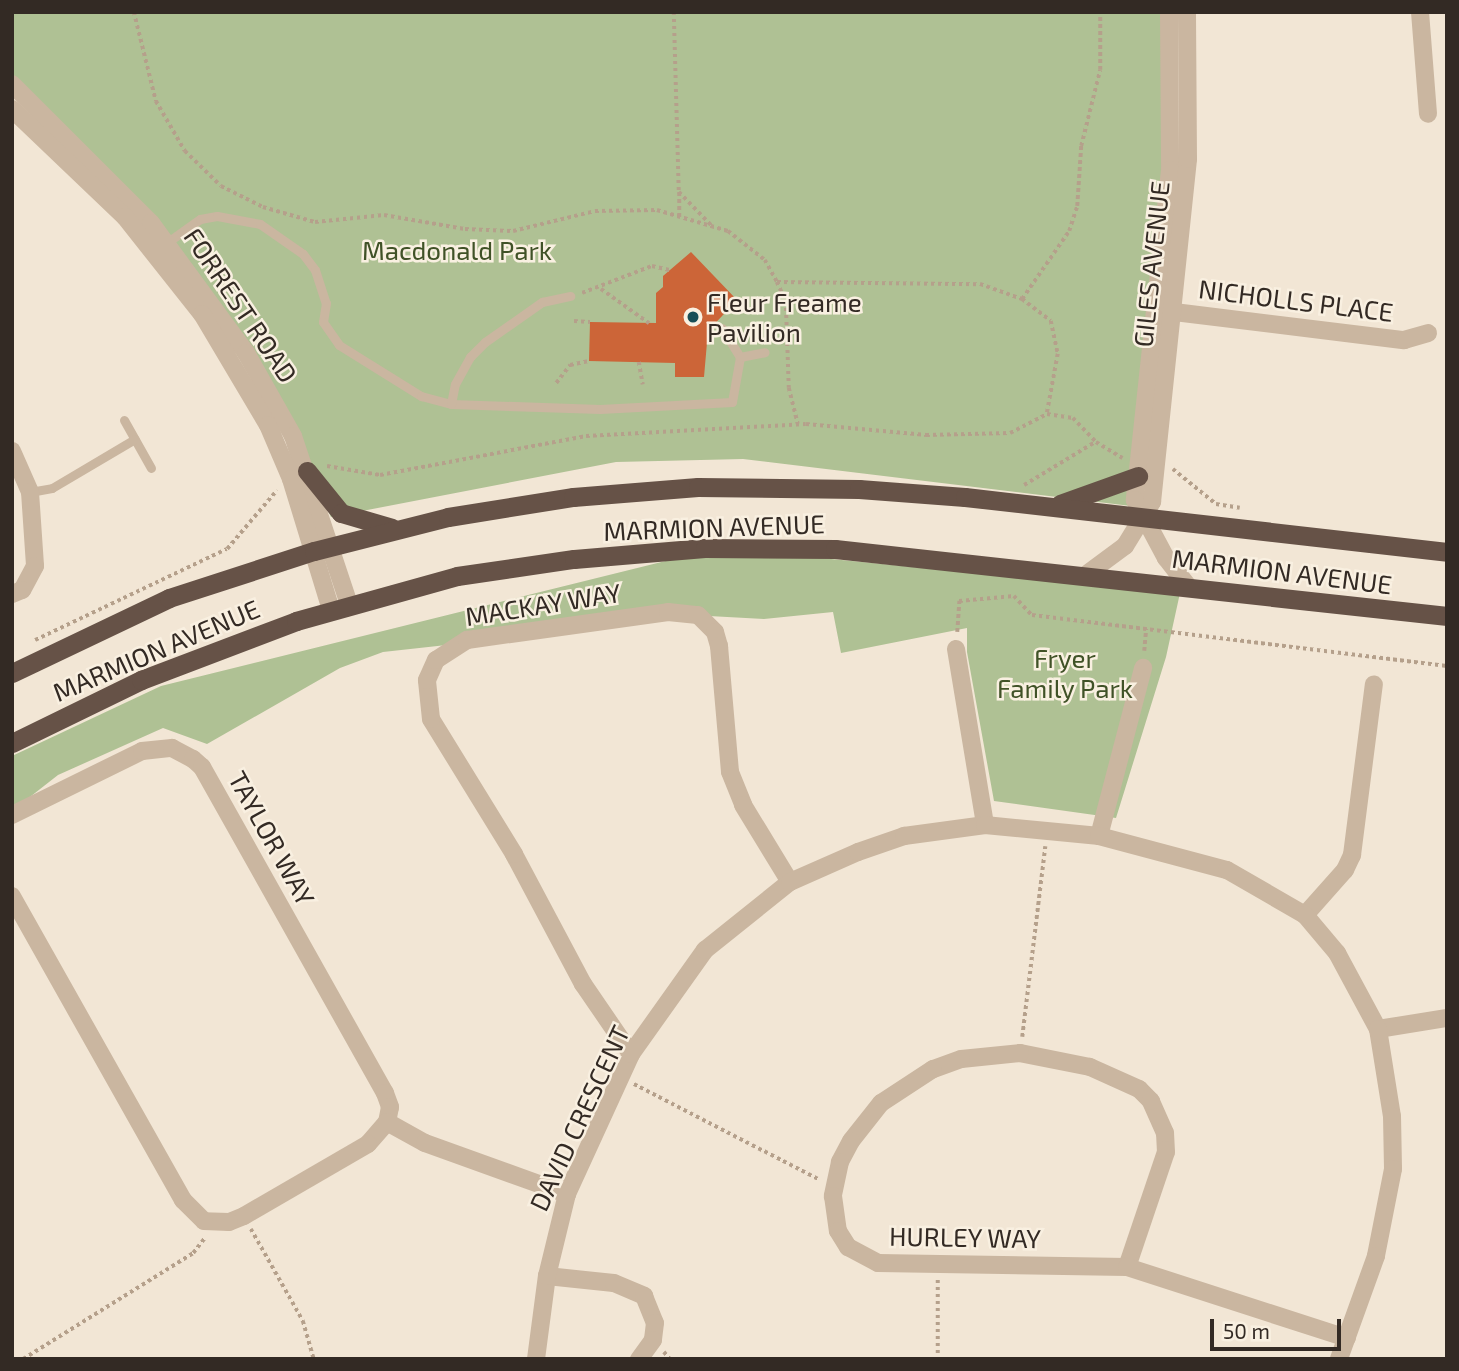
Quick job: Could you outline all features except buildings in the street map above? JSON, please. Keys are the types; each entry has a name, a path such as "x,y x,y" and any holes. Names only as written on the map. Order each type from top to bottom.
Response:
{"highway":[{"path":"1049,507 1138,476"},
{"path":"292,479 341,513 398,529"},
{"name":"MARMION AVENUE","path":"12,673 169,598 322,549 398,529 573,497 698,487 859,489 1049,507 1447,552"},
{"name":"MARMION AVENUE","path":"12,743 141,680 340,607 457,576 516,566 705,548 835,549 1087,574 1447,616"}],"street":[{"name":"GILES AVENUE","path":"1087,574 1125,546 1152,502 1172,137 1169,12"},
{"name":"GILES AVENUE","path":"1187,12 1188,159 1135,500 1141,517 1188,586"},
{"path":"1420,12 1428,114"},
{"name":"FORREST ROAD","path":"12,84 120,188 258,373 292,479 322,549 340,607"},
{"name":"FORREST ROAD","path":"12,108 161,246"},
{"name":"NICHOLLS PLACE","path":"1164,310 1404,340 1428,333"},
{"path":"12,451 30,492 35,566 22,590 12,594"},
{"name":"MACKAY WAY","path":"631,1054 583,984 514,854 431,719 427,680 436,660 467,640 668,612 698,615 715,632 719,646 730,772 743,805 790,882"},
{"path":"957,649 985,825"},
{"path":"1099,836 1143,667"},
{"path":"1305,915 1345,870 1352,855 1374,684"},
{"name":"TAYLOR WAY","path":"12,816 142,751 172,748 193,759 202,767 386,1093 390,1107 387,1122"},
{"name":"DAVID CRESCENT","path":"536,1359 547,1276 567,1194 631,1054 705,950 790,882 904,836 985,825 1047,828 1099,836 1227,870 1305,915 1337,953 1378,1029 1392,1115 1393,1169 1376,1256 1339,1359"},
{"path":"12,896 183,1200 194,1214 216,1224 244,1216 368,1144 387,1122 425,1143 567,1194"},
{"path":"1378,1029 1447,1018"},
{"name":"HURLEY WAY","path":"1128,1267 1166,1152 1159,1115 1139,1089 1121,1079 1054,1057 1020,1053 961,1059 907,1084 881,1103 850,1141 835,1183 833,1211 848,1247 878,1262 1128,1267 1347,1338"},
{"path":"547,1276 614,1283 644,1296 655,1323 653,1340 639,1359"}],"lane":[{"path":"161,246 200,219 216,216 260,225 303,254 315,270 326,303 323,322 339,345 421,396 451,404 600,409 732,402 740,357 722,328"},
{"path":"451,404 455,384 470,357 485,342 542,302 570,296"},
{"path":"740,357 765,352"},
{"path":"124,420 151,468"},
{"path":"30,492 52,488 135,439"}],"path":[{"path":"134,12 156,101 185,151 221,186 263,206 315,222 384,215 465,229 513,231 595,211 657,210 728,231 765,260 786,302 789,388 798,424"},
{"path":"674,12 679,216"},
{"path":"1021,299 1069,231 1077,206 1081,146 1100,70 1100,12"},
{"path":"679,192 713,226"},
{"path":"570,296 601,289 652,266 670,270"},
{"path":"777,282 980,284 1021,299 1051,321 1058,354 1047,414"},
{"path":"601,289 649,323"},
{"path":"574,321 590,322"},
{"path":"556,383 570,365 589,361"},
{"path":"639,362 643,386"},
{"path":"25,645 227,549 292,479 323,465 380,475 586,436 798,424 926,435 1010,433 1047,414 1073,418 1096,442 1021,486 1021,496"},
{"path":"1156,463 1167,463 1194,490 1216,504 1244,509"},
{"path":"272,479 292,479"},
{"path":"957,649 959,601 1014,597 1032,615 1447,666"},
{"path":"1143,667 1146,629"},
{"path":"1020,1053 1047,828"},
{"path":"621,1077 816,1179 835,1183"},
{"path":"244,1216 303,1321 314,1359"},
{"path":"23,1359 193,1253 216,1224"},
{"path":"938,1264 938,1359"}],"green space":[{"name":"Macdonald Park","path":"12,12 1164,12 1165,164 1131,506 743,459 616,462 331,517 293,436 151,223 12,83"},
{"name":"Fryer Family Park","path":"718,548 1180,593 1166,657 1116,818 994,801 967,652 967,628 841,653 833,612 764,619 709,616 383,652 340,668 207,744 163,728 58,775 12,811 12,756 161,686"}],"place":[{"name":"Fleur Freame Pavilion","path":"693,317"}]}
